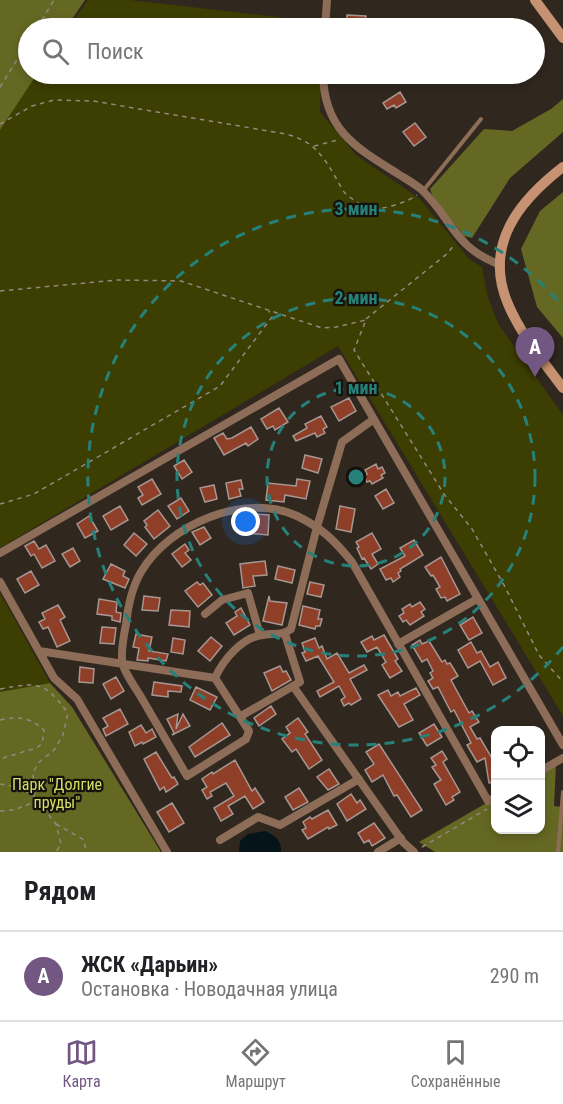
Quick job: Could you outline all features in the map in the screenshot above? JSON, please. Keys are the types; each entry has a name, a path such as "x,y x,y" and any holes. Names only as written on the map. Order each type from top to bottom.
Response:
{"street":[{"path":"326,18 327,0"},
{"path":"535,0 563,38"},
{"path":"324,84 325,95 335,122 349,141 423,191 473,252 501,265"},
{"path":"563,167 531,194 517,212 507,231 501,265 502,285 515,318 563,388"},
{"path":"0,553 339,359 563,745"},
{"path":"215,678 222,663 242,644 260,635 285,634 291,629 342,442 374,419"},
{"path":"39,651 122,664 215,678 249,731 246,739 187,776 122,664 127,613 141,571 154,554 181,531 205,518 256,508 295,515 333,539 352,562 488,801 491,799"},
{"path":"0,582 54,678 77,699 167,852"},
{"path":"205,614 222,600 248,593 260,635"},
{"path":"398,644 477,598"},
{"path":"241,716 300,682 285,634"},
{"path":"293,686 402,840 414,852"},
{"path":"545,768 562,760"},
{"path":"220,840 258,817 280,825 359,779"},
{"path":"378,852 402,840"}],"lane":[{"path":"423,191 481,119"},
{"path":"558,852 563,792"}],"path":[{"path":"43,18 54,0"},
{"path":"0,87 18,58"},
{"path":"0,124 32,106 54,100 93,101 302,138 314,147 326,161 345,193 369,208 410,201 423,191"},
{"path":"314,147 335,140 349,141"},
{"path":"0,291 117,280 181,280 322,328 336,327 366,320 448,254 460,238"},
{"path":"0,504 34,494 220,386 272,317 269,310"},
{"path":"366,320 354,350 444,494 472,529 504,585 539,655 563,682"},
{"path":"0,689 23,685 42,686 55,696 68,713 63,735 54,750 38,763 33,773 34,796"},
{"path":"0,720 18,716 34,721 44,730 42,744 36,748 0,759"},
{"path":"0,784 18,787 34,796 56,824 84,840 86,852"},
{"path":"0,811 14,810 38,801"},
{"path":"414,852 491,806"},
{"path":"56,824 61,844 56,852"}],"shaded area":[{"path":"88,0 130,0 286,18 75,18"},
{"path":"29,84 321,84 320,112 356,155 420,199 469,259 482,267 488,298 499,325 563,415 563,716 338,346 0,548 0,125"},
{"path":"0,593 50,683 0,692"},
{"path":"265,831 277,839 281,852 239,852 240,841 248,834"}],"green space":[{"path":"0,0 85,0 73,18 18,18 18,84 30,84 0,130"},
{"path":"563,99 563,132 510,178 472,238 464,236 433,197 430,189 484,129 512,131 551,109"},
{"path":"563,192 563,338 537,307 521,249 540,211"},
{"name":"Парк \"Долгие пруды\"","path":"50,683 72,707 161,852 0,852 0,692"},
{"path":"556,763 554,806 563,807 563,852 435,852 419,842 491,800 491,834 545,834 545,770"}],"building":[{"path":"347,15 366,16 366,18 347,18"},
{"path":"400,92 406,102 396,108 394,105 387,109 383,103"},
{"path":"415,123 426,137 414,146 403,132"},
{"path":"349,398 356,411 339,421 331,407"},
{"path":"279,408 288,422 275,430 273,426 267,429 261,419"},
{"path":"321,416 327,427 323,429 325,433 317,437 315,433 296,441 293,436 307,428 305,424"},
{"path":"251,427 258,439 248,446 246,443 224,455 214,438 223,433 227,439 232,438"},
{"path":"305,455 322,459 318,473 302,468"},
{"path":"184,460 192,472 182,479 174,466"},
{"path":"376,464 378,469 382,467 385,473 381,475 383,478 372,484 370,481 367,482 364,476 367,474 365,470"},
{"path":"152,479 161,494 142,505 138,498 143,495 138,487"},
{"path":"297,479 310,481 306,499 285,495 284,502 266,500 268,483 296,486"},
{"path":"241,480 243,489 239,489 241,496 229,499 226,483"},
{"path":"214,485 217,499 205,502 200,488"},
{"path":"386,489 394,503 383,509 375,496"},
{"path":"181,498 189,511 177,519 168,506"},
{"path":"120,506 128,520 111,530 103,516"},
{"path":"340,506 355,509 351,532 336,529"},
{"path":"158,510 170,526 154,539 145,527 147,525 144,521"},
{"path":"255,514 269,515 268,535 246,533 247,518 255,519"},
{"path":"89,516 98,531 85,538 77,524"},
{"path":"204,527 211,538 200,545 192,532"},
{"path":"134,533 147,544 136,556 124,545"},
{"path":"372,533 381,549 372,554 378,564 371,569 364,558 362,559 356,542"},
{"path":"414,540 423,555 400,569 398,573 400,577 393,582 391,578 386,580 380,569 405,556 400,548"},
{"path":"34,541 39,549 46,545 55,561 42,568 34,554 31,556 25,546"},
{"path":"185,544 189,550 185,553 191,560 182,567 172,554"},
{"path":"73,548 80,561 70,567 62,554"},
{"path":"441,557 460,594 447,601 445,597 441,598 436,589 440,587 425,567"},
{"path":"265,561 267,575 253,576 255,586 243,588 240,564"},
{"path":"111,564 125,571 123,576 129,579 125,588 103,579"},
{"path":"278,566 295,570 292,583 275,579"},
{"path":"31,571 39,585 25,593 17,579"},
{"path":"197,582 200,585 203,583 212,595 198,607 185,591"},
{"path":"310,582 324,585 321,597 307,594"},
{"path":"144,596 160,598 158,611 142,610"},
{"path":"269,596 270,601 287,603 282,625 263,621"},
{"path":"99,599 117,602 116,612 121,613 120,622 112,620 112,616 97,614"},
{"path":"420,602 425,609 421,612 424,616 410,625 406,620 403,622 399,616 404,613 402,609"},
{"path":"58,605 65,617 60,620 70,641 57,647 48,627 43,629 39,622 45,619 42,613"},
{"path":"303,606 320,610 318,619 322,619 320,626 316,626 315,629 299,625"},
{"path":"241,608 250,625 234,635 226,623 237,616 235,612"},
{"path":"171,610 190,611 189,627 169,625"},
{"path":"473,617 482,633 469,640 460,625"},
{"path":"102,627 116,628 114,644 100,643"},
{"path":"136,634 152,637 149,651 168,654 166,661 148,658 148,661 137,660 139,648 133,647"},
{"path":"384,635 402,671 390,678 382,665 386,662 377,647 367,652 361,642 372,636 374,640"},
{"path":"211,637 222,646 210,661 198,651"},
{"path":"173,638 185,640 183,654 171,652"},
{"path":"315,638 319,648 322,646 327,659 337,653 349,673 364,665 367,670 350,679 361,699 344,706 341,700 345,697 339,686 320,697 317,691 334,682 318,656 306,661 302,653 305,652 302,643"},
{"path":"420,640 422,644 429,641 442,662 445,660 447,664 450,663 458,676 451,680 469,713 472,711 479,722 470,727 491,757 491,783 489,783 485,758 477,762 467,745 471,743 454,710 451,712 438,687 433,689 428,681 433,678 430,673 433,671 427,659 422,662 412,645"},
{"path":"471,642 477,653 481,651 490,667 498,662 506,678 493,685 480,661 468,668 458,650"},
{"path":"280,666 291,680 272,691 264,673"},
{"path":"80,667 94,669 93,683 79,682"},
{"path":"116,677 124,691 111,699 103,684"},
{"path":"154,682 182,686 181,692 168,691 168,697 152,695"},
{"path":"196,687 217,697 210,710 190,700"},
{"path":"416,688 420,695 404,704 413,720 399,727 378,695 388,690 391,696 398,692 400,696"},
{"path":"271,706 276,714 259,726 254,718"},
{"path":"120,709 128,724 106,736 103,729 108,726 103,718"},
{"path":"178,714 176,729 183,714 190,726 172,735 174,733 167,719"},
{"path":"298,718 308,732 305,734 322,760 309,769 296,749 292,752 282,739 290,733 286,727"},
{"path":"222,723 230,735 195,757 189,747"},
{"path":"434,724 442,737 427,746 419,733"},
{"path":"141,725 146,733 152,729 156,737 135,746 129,732"},
{"path":"379,744 422,810 411,817 397,795 394,796 383,775 372,782 365,770 374,764 366,752"},
{"path":"442,751 447,759 443,762 460,792 446,805 434,784 441,780 432,767 436,765 431,758"},
{"path":"156,752 178,784 166,792 164,787 160,790 144,759"},
{"path":"235,760 252,791 255,788 264,802 253,809 245,796 228,806 233,814 221,821 214,808 234,796 226,783 210,792 212,796 207,799 202,790 207,787 202,779"},
{"path":"329,769 339,784 328,790 317,777"},
{"path":"299,788 308,802 293,810 285,797"},
{"path":"351,794 357,803 360,800 366,809 347,821 337,804"},
{"path":"172,803 184,823 169,832 157,812"},
{"path":"328,810 337,825 329,829 328,827 308,839 302,830 306,828 303,822"},
{"path":"374,823 385,838 372,846 369,840 364,843 358,833"}],"place":[{"name":"ЖСК «Дарьин»","path":"535,377"}]}
